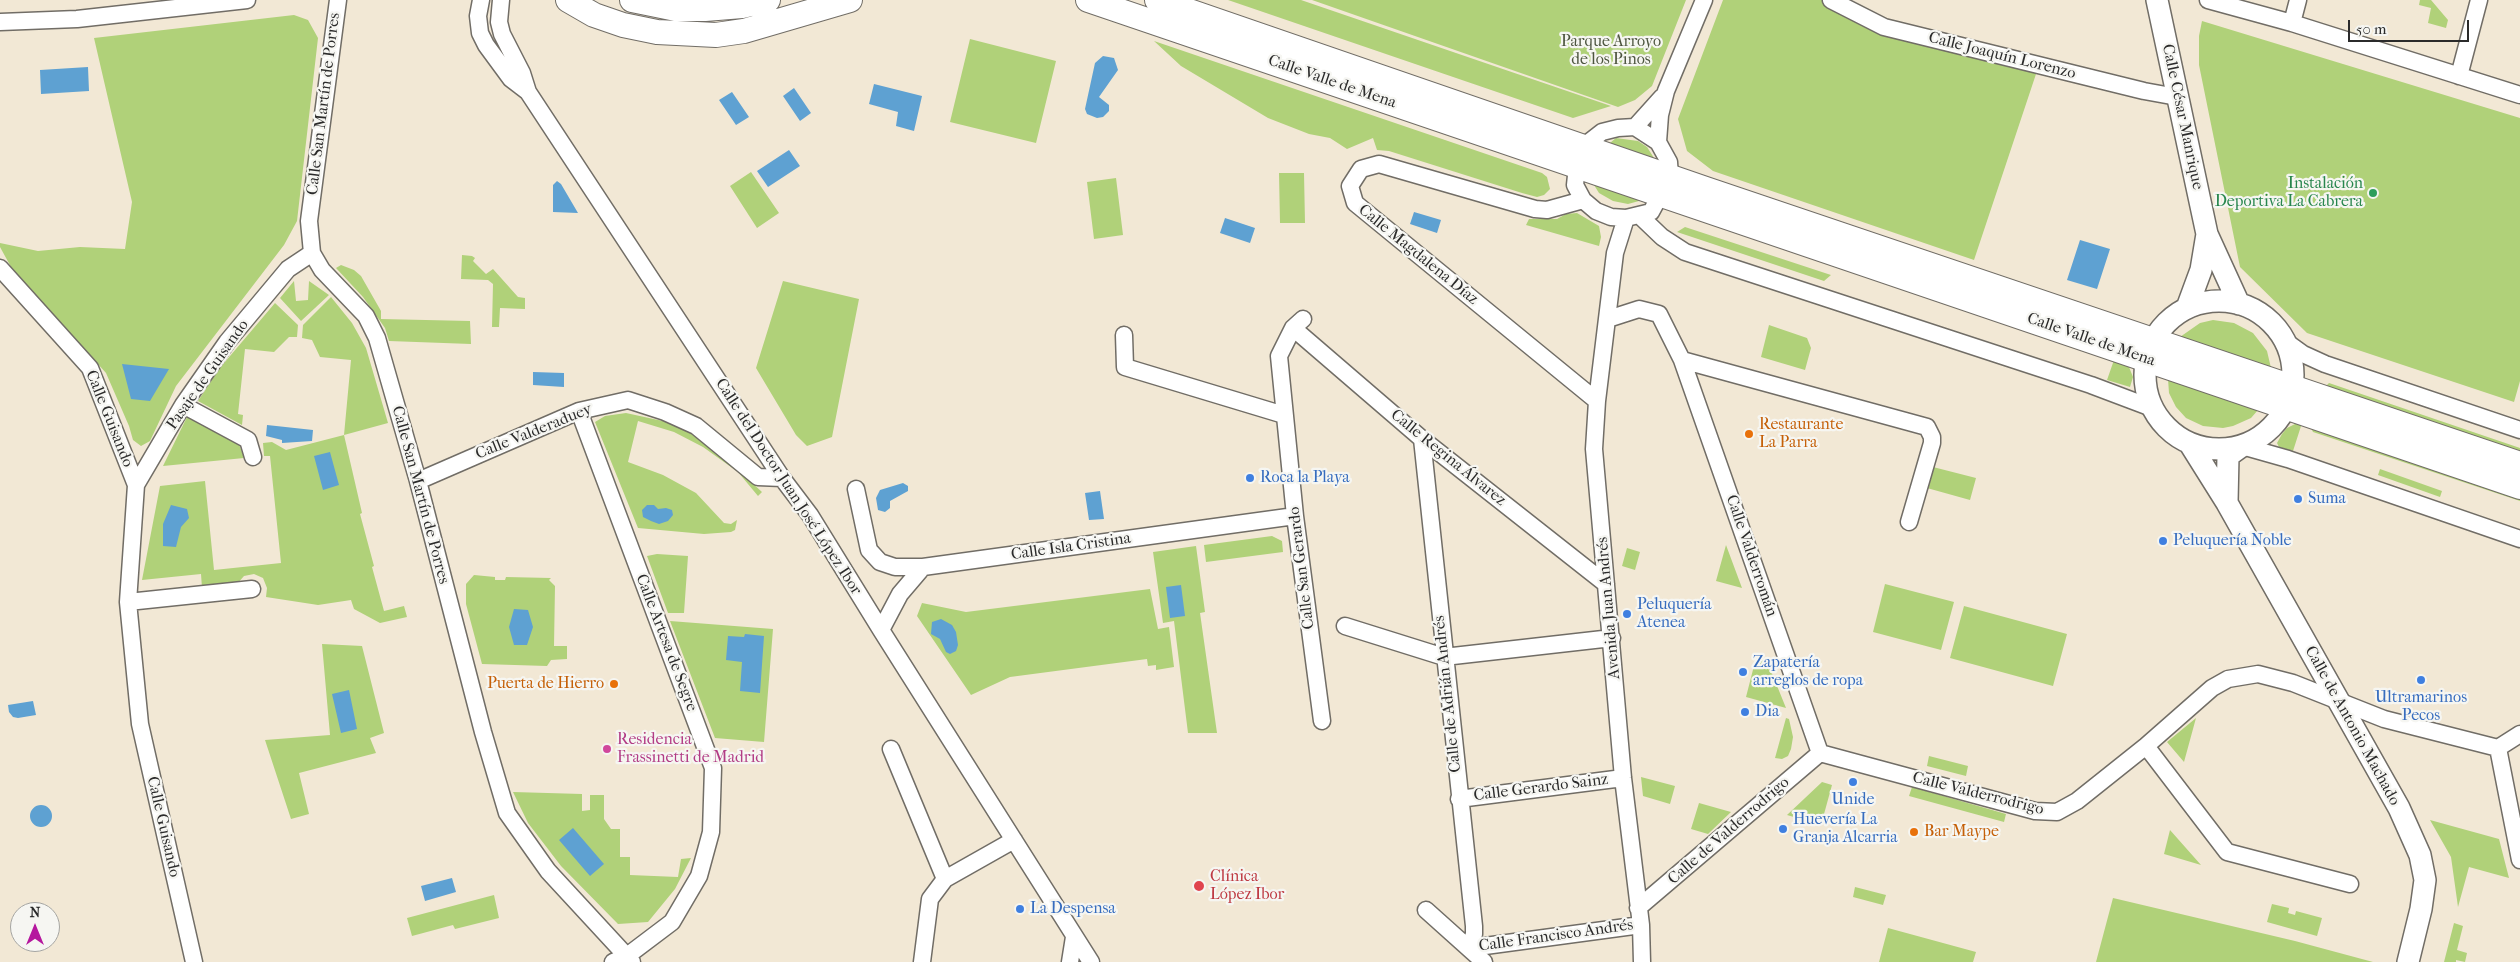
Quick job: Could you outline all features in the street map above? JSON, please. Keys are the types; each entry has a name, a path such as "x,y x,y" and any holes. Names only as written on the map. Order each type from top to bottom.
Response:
{"main road":[{"path":"568,0 594,14 623,25 657,32 707,35 744,31 850,0"},
{"path":"632,0 676,9 705,9 742,6 768,0"},
{"name":"Calle Valle de Mena","path":"1088,0 1581,156"},
{"name":"Calle Valle de Mena","path":"1157,0 1666,186 2151,350 2293,386 2520,464"},
{"name":"Calle Valle de Mena","path":"2151,350 2285,409 2520,487"}],"street":[{"path":"0,22 77,19 247,0"},
{"name":"Calle San Martín de Porres","path":"338,0 309,221 312,253 322,270 366,316 377,338 418,482 483,732 507,813 548,871 624,960"},
{"path":"481,0 478,16 483,39 511,79 528,92"},
{"path":"502,0 499,22 502,34 522,73 528,92"},
{"path":"1658,142 1660,115 1666,91 1704,0"},
{"name":"Calle Joaquín Lorenzo","path":"1831,0 1884,27 2177,98"},
{"name":"Calle César Manrique","path":"2157,0 2207,234 2239,304"},
{"path":"2208,0 2292,23 2520,96"},
{"path":"2292,23 2298,0"},
{"path":"2459,76 2479,0"},
{"path":"1635,127 1666,91"},
{"name":"Calle del Doctor Juan José López Ibor","path":"528,92 782,478 810,515 1091,962"},
{"path":"1626,217 1652,212 1666,186 1669,162 1658,142 1635,127 1618,128 1602,132 1581,156 1575,185 1583,200 1596,211 1626,217 1685,252 2081,382 2152,408"},
{"name":"Calle Magdalena Díaz","path":"1583,200 1547,210 1535,209 1379,164 1361,169 1350,186 1354,203 1597,401"},
{"name":"Avenida Juan Andrés","path":"1626,217 1615,253 1597,401 1594,449 1623,778 1640,916 1642,962"},
{"name":"Calle César Manrique","path":"2187,308 2201,270 2207,234"},
{"name":"Pasaje de Guisando","path":"136,486 183,405 227,342 283,275 312,253"},
{"name":"Calle Guisando","path":"0,268 90,368 136,486 128,602 140,724 194,962"},
{"path":"2520,430 2325,364 2303,354 2285,341 2270,322 2254,310 2239,304 2208,302 2187,308 2162,328 2151,350 2145,384 2152,408 2176,436 2190,444 2224,450 2242,446 2295,462 2520,539"},
{"name":"Calle Valderromán","path":"1608,319 1638,309 1659,314 1682,360 1820,753"},
{"name":"Calle San Gerardo","path":"1298,323 1279,356 1295,516 1322,721"},
{"name":"Calle Regina Álvarez","path":"1298,323 1422,439 1606,584"},
{"path":"1124,335 1126,367 1284,415"},
{"path":"2227,503 2228,456 2273,427 2285,409 2293,386 2292,362 2285,341"},
{"path":"1682,360 1927,427 1932,437 1932,443 1910,522"},
{"name":"Calle Valderaduey","path":"418,482 579,411 628,400 665,412 696,426 758,477 782,478"},
{"path":"183,405 248,440 252,457"},
{"name":"Calle Artesa de Segre","path":"579,411 713,768 712,832 699,876 672,922 624,960"},
{"name":"Calle de Adrián Andrés","path":"1422,439 1474,934 1470,948"},
{"name":"Calle de Antonio Machado","path":"2190,444 2227,503 2398,808 2420,855 2425,880 2422,909 2408,962"},
{"name":"Calle Isla Cristina","path":"856,489 869,550 880,562 895,567 924,567 1295,516"},
{"path":"881,630 900,594 924,567"},
{"path":"128,602 252,589"},
{"path":"1345,626 1444,657 1612,638"},
{"name":"Calle Valderrodrigo","path":"1820,753 2035,811 2057,812 2077,801 2146,746 2212,688 2228,679 2258,674 2293,683 2384,719 2498,748"},
{"path":"2520,734 2498,748 2520,860"},
{"path":"2146,746 2228,852 2350,884"},
{"path":"891,750 945,879"},
{"name":"Calle de Valderrodrigo","path":"1640,916 1820,753"},
{"name":"Calle Gerardo Sainz","path":"1459,799 1623,778"},
{"path":"922,962 930,899 945,879 1014,840"},
{"path":"1426,910 1484,962"},
{"name":"Calle Francisco Andrés","path":"1470,948 1640,916"},
{"path":"1070,962 1074,937"}],"green space":[{"path":"1228,0 1301,0 1611,106 1573,118"},
{"name":"Parque Arroyo de los Pinos","path":"1312,0 1686,0 1652,86 1635,100 1618,107"},
{"path":"1723,0 1831,0 1884,27 2039,65 1974,260 1713,171 1687,151 1678,119"},
{"path":"2420,0 2431,0 2448,20 2446,28 2428,23 2431,8 2419,5"},
{"path":"294,15 308,20 318,38 297,221 284,245 176,386 150,441 141,446 133,440 129,426 106,373 11,267 0,247 0,243 38,251 80,247 125,249 132,202 94,38"},
{"name":"Instalación Deportiva La Cabrera","path":"2202,21 2520,118 2520,381 2514,402 2307,333 2240,267 2199,65 2199,36"},
{"path":"970,39 1056,61 1036,143 950,122"},
{"path":"1154,41 1542,173 1547,177 1550,189 1544,195 1537,197 1522,193 1389,151 1377,150 1373,138 1347,149 1330,138 1309,134 1268,118 1181,66"},
{"path":"1616,138 1638,141 1647,147 1654,158 1610,143"},
{"path":"751,172 779,213 757,228 730,186"},
{"path":"1279,173 1304,173 1305,223 1280,223"},
{"path":"1116,178 1123,235 1094,239 1087,182"},
{"path":"1597,184 1637,198 1639,201 1628,204 1613,201 1599,193 1594,185"},
{"path":"1577,213 1599,226 1601,237 1599,246 1526,225 1529,219 1557,219 1566,214"},
{"path":"1685,227 1831,275 1824,281 1677,232"},
{"path":"462,255 475,258 473,261 486,274 493,269 518,297 525,298 525,309 500,308 499,327 492,327 493,284 488,280 461,279"},
{"path":"341,265 354,270 361,276 381,311 381,319 470,321 471,344 389,341 385,328 363,297 336,268"},
{"path":"294,281 296,301 308,300 309,281 329,295 301,321 280,298"},
{"path":"783,281 859,299 832,437 807,446 796,435 756,368"},
{"path":"331,297 352,323 366,348 388,423 344,435 351,360 320,357 312,340 302,338 303,325"},
{"path":"275,303 298,325 297,337 289,337 274,352 245,349 238,414 243,415 242,425 198,401 219,369"},
{"path":"2213,320 2234,323 2253,333 2267,351 2271,368 2180,337 2200,323"},
{"path":"1769,325 1807,338 1811,348 1805,370 1761,357"},
{"path":"2114,360 2129,367 2133,377 2130,387 2107,380"},
{"path":"2168,379 2258,410 2251,418 2233,426 2223,428 2203,426 2186,418 2176,407 2169,393"},
{"path":"2329,383 2520,448 2520,456 2324,388"},
{"path":"626,413 672,423 705,440 762,492 758,496 738,472 703,447 674,432 638,421 628,462 663,475 696,493 724,523 731,524 737,520 735,530 704,534 638,528 595,422 605,416"},
{"path":"187,417 239,444 244,458 163,466"},
{"path":"2297,423 2302,423 2293,451 2279,447 2277,443 2282,434 2287,428"},
{"path":"2311,428 2520,498 2520,501 2313,432"},
{"path":"344,435 362,513 360,514 374,566 372,567 384,611 404,606 407,617 380,623 354,609 351,600 318,605 266,597 267,588 263,578 254,574 244,576 237,584 202,588 201,574 142,580 160,486 205,481 214,570 281,563 270,456 264,456 263,443 272,442 286,450"},
{"path":"1933,467 1976,478 1970,500 1927,488"},
{"path":"2380,469 2442,491 2440,497 2378,475"},
{"path":"1272,536 1282,541 1283,552 1206,562 1204,545"},
{"path":"1726,545 1742,588 1716,581"},
{"path":"1196,546 1205,612 1200,613 1217,733 1188,733 1174,621 1163,623 1153,552"},
{"path":"1627,548 1640,552 1635,570 1622,566"},
{"path":"657,554 688,556 684,613 668,613 647,556"},
{"path":"474,575 495,577 495,580 505,580 506,577 551,578 549,580 555,586 554,646 567,646 567,659 551,660 547,666 482,664 466,604 466,584"},
{"path":"1885,584 1954,602 1941,650 1873,632"},
{"path":"1150,589 1158,629 1169,627 1174,667 1156,670 1156,665 1148,666 1147,659 1010,677 971,695 917,616 922,603 966,612"},
{"path":"1964,606 2067,634 2053,686 1950,658"},
{"path":"670,621 773,629 764,742 715,738"},
{"path":"322,644 362,646 384,733 370,738 376,753 299,773 309,814 291,819 265,740 330,735"},
{"path":"1756,658 1767,661 1786,708 1746,697"},
{"path":"1786,718 1789,719 1793,737 1791,749 1788,756 1782,759 1775,758"},
{"path":"2196,718 2184,762 2167,742"},
{"path":"1929,756 1968,766 1966,776 1927,766"},
{"path":"1641,777 1675,786 1670,804 1643,796"},
{"path":"1822,782 1832,785 1821,825 1787,815"},
{"path":"1912,787 2006,814 2004,822 1909,796"},
{"path":"513,792 582,794 582,811 590,810 590,795 604,795 604,819 611,829 620,829 620,857 630,857 630,875 678,877 681,859 691,858 675,889 648,922 618,924 561,866 528,823"},
{"path":"1699,803 1731,812 1708,834 1691,829"},
{"path":"2430,820 2499,839 2509,878 2469,867 2458,907 2451,857"},
{"path":"2170,830 2201,865 2164,854"},
{"path":"1855,887 1886,895 1883,905 1853,897"},
{"path":"494,895 499,918 455,929 453,925 412,936 407,918"},
{"path":"2113,898 2295,941 2373,962 2096,962"},
{"path":"2272,904 2289,908 2288,913 2295,915 2296,911 2322,918 2317,936 2267,922"},
{"path":"2454,923 2463,926 2457,950 2467,953 2465,962 2456,960 2456,962 2444,962"},
{"path":"1888,928 1976,952 1973,962 1879,962"}],"water":[{"path":"1103,56 1114,58 1118,70 1099,97 1109,105 1109,111 1103,117 1097,118 1087,114 1085,109 1095,63"},
{"path":"88,67 89,91 41,94 40,70"},
{"path":"874,84 922,96 914,131 896,126 898,112 869,104"},
{"path":"794,88 811,113 800,121 783,96"},
{"path":"732,92 749,117 736,125 719,100"},
{"path":"789,150 800,166 768,187 757,171"},
{"path":"557,181 561,184 578,213 553,212 553,185"},
{"path":"1414,212 1441,220 1437,233 1410,224"},
{"path":"1225,218 1255,228 1250,243 1220,233"},
{"path":"2080,240 2110,249 2097,289 2067,280"},
{"path":"122,364 169,369 150,401 131,399"},
{"path":"533,372 564,373 564,387 533,385"},
{"path":"267,425 313,430 312,441 282,443 282,440 266,436"},
{"path":"330,452 339,485 323,490 314,456"},
{"path":"903,483 908,486 908,491 890,501 890,508 885,512 878,510 876,498 880,490"},
{"path":"1100,491 1104,519 1089,520 1085,493"},
{"path":"171,505 187,509 189,518 181,527 176,547 163,546 163,524"},
{"path":"647,505 654,505 658,509 666,508 672,510 673,515 668,521 659,524 651,521 643,517 642,510"},
{"path":"1181,585 1185,616 1170,618 1166,587"},
{"path":"514,609 528,610 533,627 527,645 514,645 509,627"},
{"path":"941,619 952,625 956,632 958,645 956,651 950,654 946,652 940,639 931,634 932,622"},
{"path":"745,634 764,636 760,693 740,691 742,662 726,660 728,636 744,637"},
{"path":"349,690 357,729 341,733 332,694"},
{"path":"33,701 36,715 18,718 13,717 9,712 8,705"},
{"path":"41,805 49,808 52,816 49,824 41,827 33,824 30,816 33,808"},
{"path":"573,828 604,864 590,876 559,840"},
{"path":"452,878 456,892 425,901 421,886"}],"place":[{"name":"Instalación Deportiva La Cabrera","path":"2373,193"},
{"name":"Restaurante La Parra","path":"1749,434"},
{"name":"Roca la Playa","path":"1250,478"},
{"name":"Suma","path":"2298,499"},
{"name":"Peluquería Noble","path":"2163,541"},
{"name":"Peluquería Atenea","path":"1627,614"},
{"name":"Zapatería arreglos de ropa","path":"1743,672"},
{"name":"Ultramarinos Pecos","path":"2421,680"},
{"name":"Puerta de Hierro","path":"614,684"},
{"name":"Dia","path":"1745,712"},
{"name":"Residencia Frassinetti de Madrid","path":"607,749"},
{"name":"Unide","path":"1853,782"},
{"name":"Huevería La Granja Alcarria","path":"1783,829"},
{"name":"Bar Maype","path":"1914,832"},
{"name":"Clínica López Ibor","path":"1199,886"},
{"name":"La Despensa","path":"1020,909"}]}
